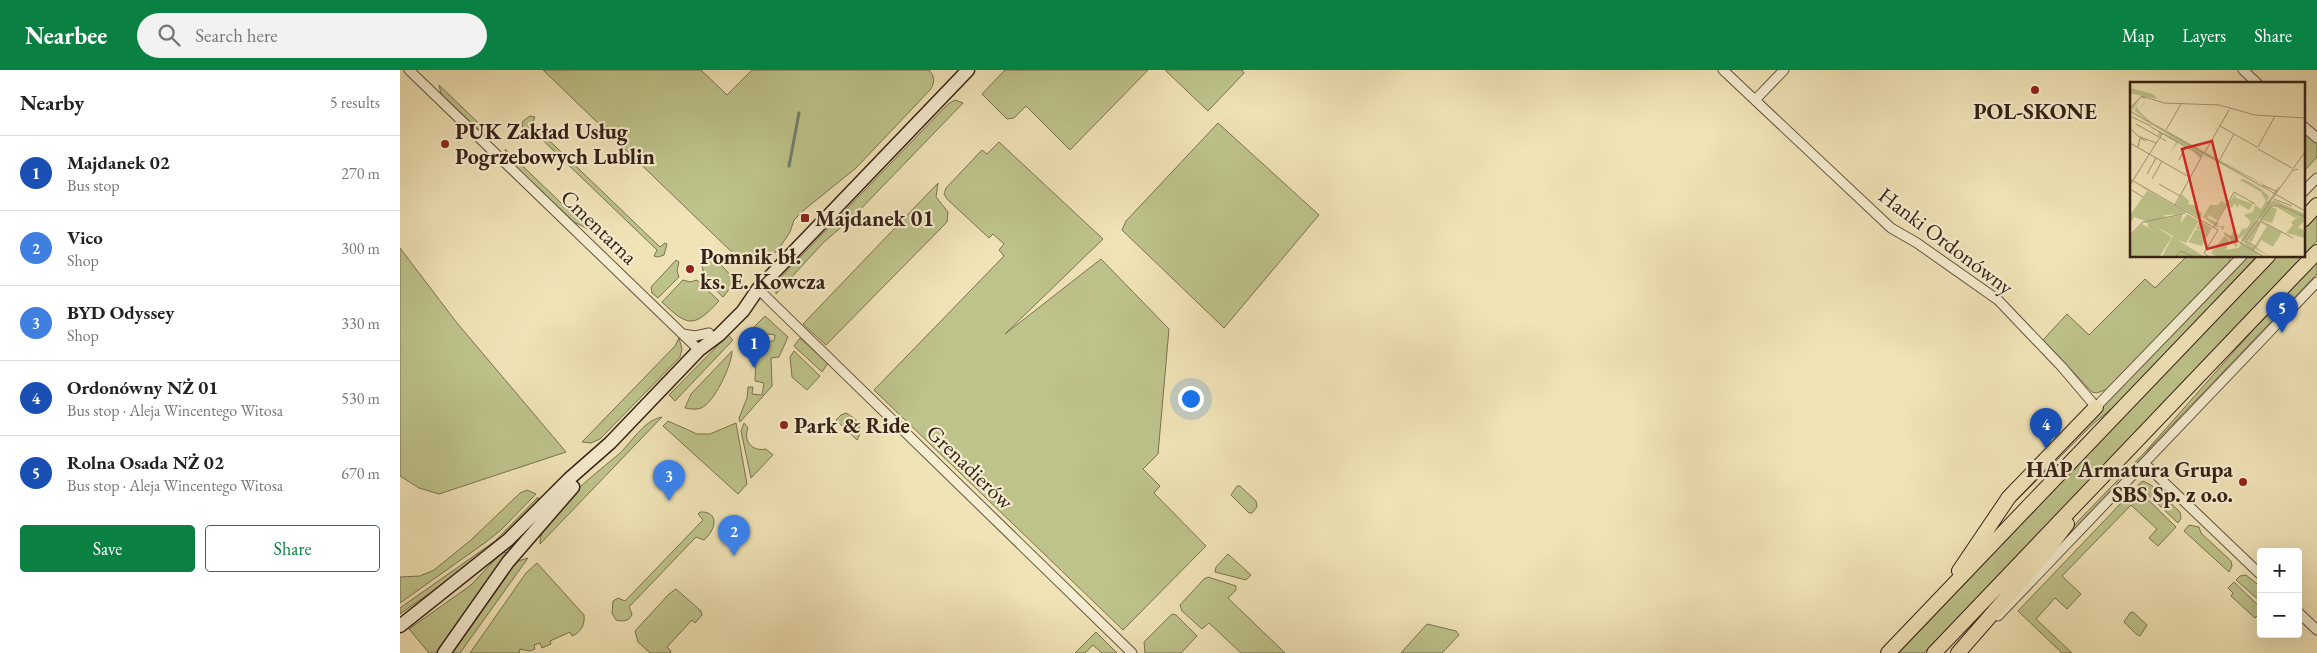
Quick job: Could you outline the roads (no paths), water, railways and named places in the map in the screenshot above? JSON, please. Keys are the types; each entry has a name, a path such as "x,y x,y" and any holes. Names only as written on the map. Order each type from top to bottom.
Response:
{"main road":[{"path":"2304,219 2317,205"},
{"path":"1934,653 2317,252"},
{"path":"1888,653 2266,258"},
{"path":"1940,599 2009,497 2096,407"},
{"path":"1958,653 2059,536 2092,488"}],"street":[{"name":"Cmentarna","path":"409,70 699,350"},
{"path":"444,653 519,548 610,443 699,350 718,335 742,311 758,289 968,70"},
{"name":"Hanki Ordonówny","path":"1724,70 1891,228 1918,243 1998,300 2062,367 2096,407"},
{"path":"1755,100 1784,70"},
{"path":"2243,70 2256,82"},
{"path":"2304,127 2317,138"},
{"path":"2304,191 2317,178"},
{"path":"2096,407 2240,258"},
{"path":"1962,653 2145,464 2158,447 2317,282"},
{"path":"699,350 709,333 744,297 758,289"},
{"name":"Grenadierów","path":"758,289 1132,653"},
{"path":"682,334 695,336 709,333"},
{"path":"400,626 490,556 610,443"},
{"path":"2145,464 2257,571"},
{"path":"2302,616 2317,630"}],"waterway":[{"path":"789,166 799,113"}],"place":[{"name":"POL-SKONE","path":"2035,90"},
{"name":"PUK Zakład Usług Pogrzebowych Lublin","path":"445,144"},
{"name":"Majdanek 01","path":"805,218"},
{"name":"Pomnik bł. ks. E. Kowcza","path":"690,269"},
{"name":"Rolna Osada NŻ 02","path":"2282,333"},
{"name":"Majdanek 02","path":"754,368"},
{"name":"Park & Ride","path":"784,425"},
{"name":"Ordonówny NŻ 01","path":"2046,449"},
{"name":"HAP Armatura Grupa SBS Sp. z o.o.","path":"2243,482"},
{"name":"BYD Odyssey","path":"669,501"},
{"name":"Vico","path":"734,556"}]}
